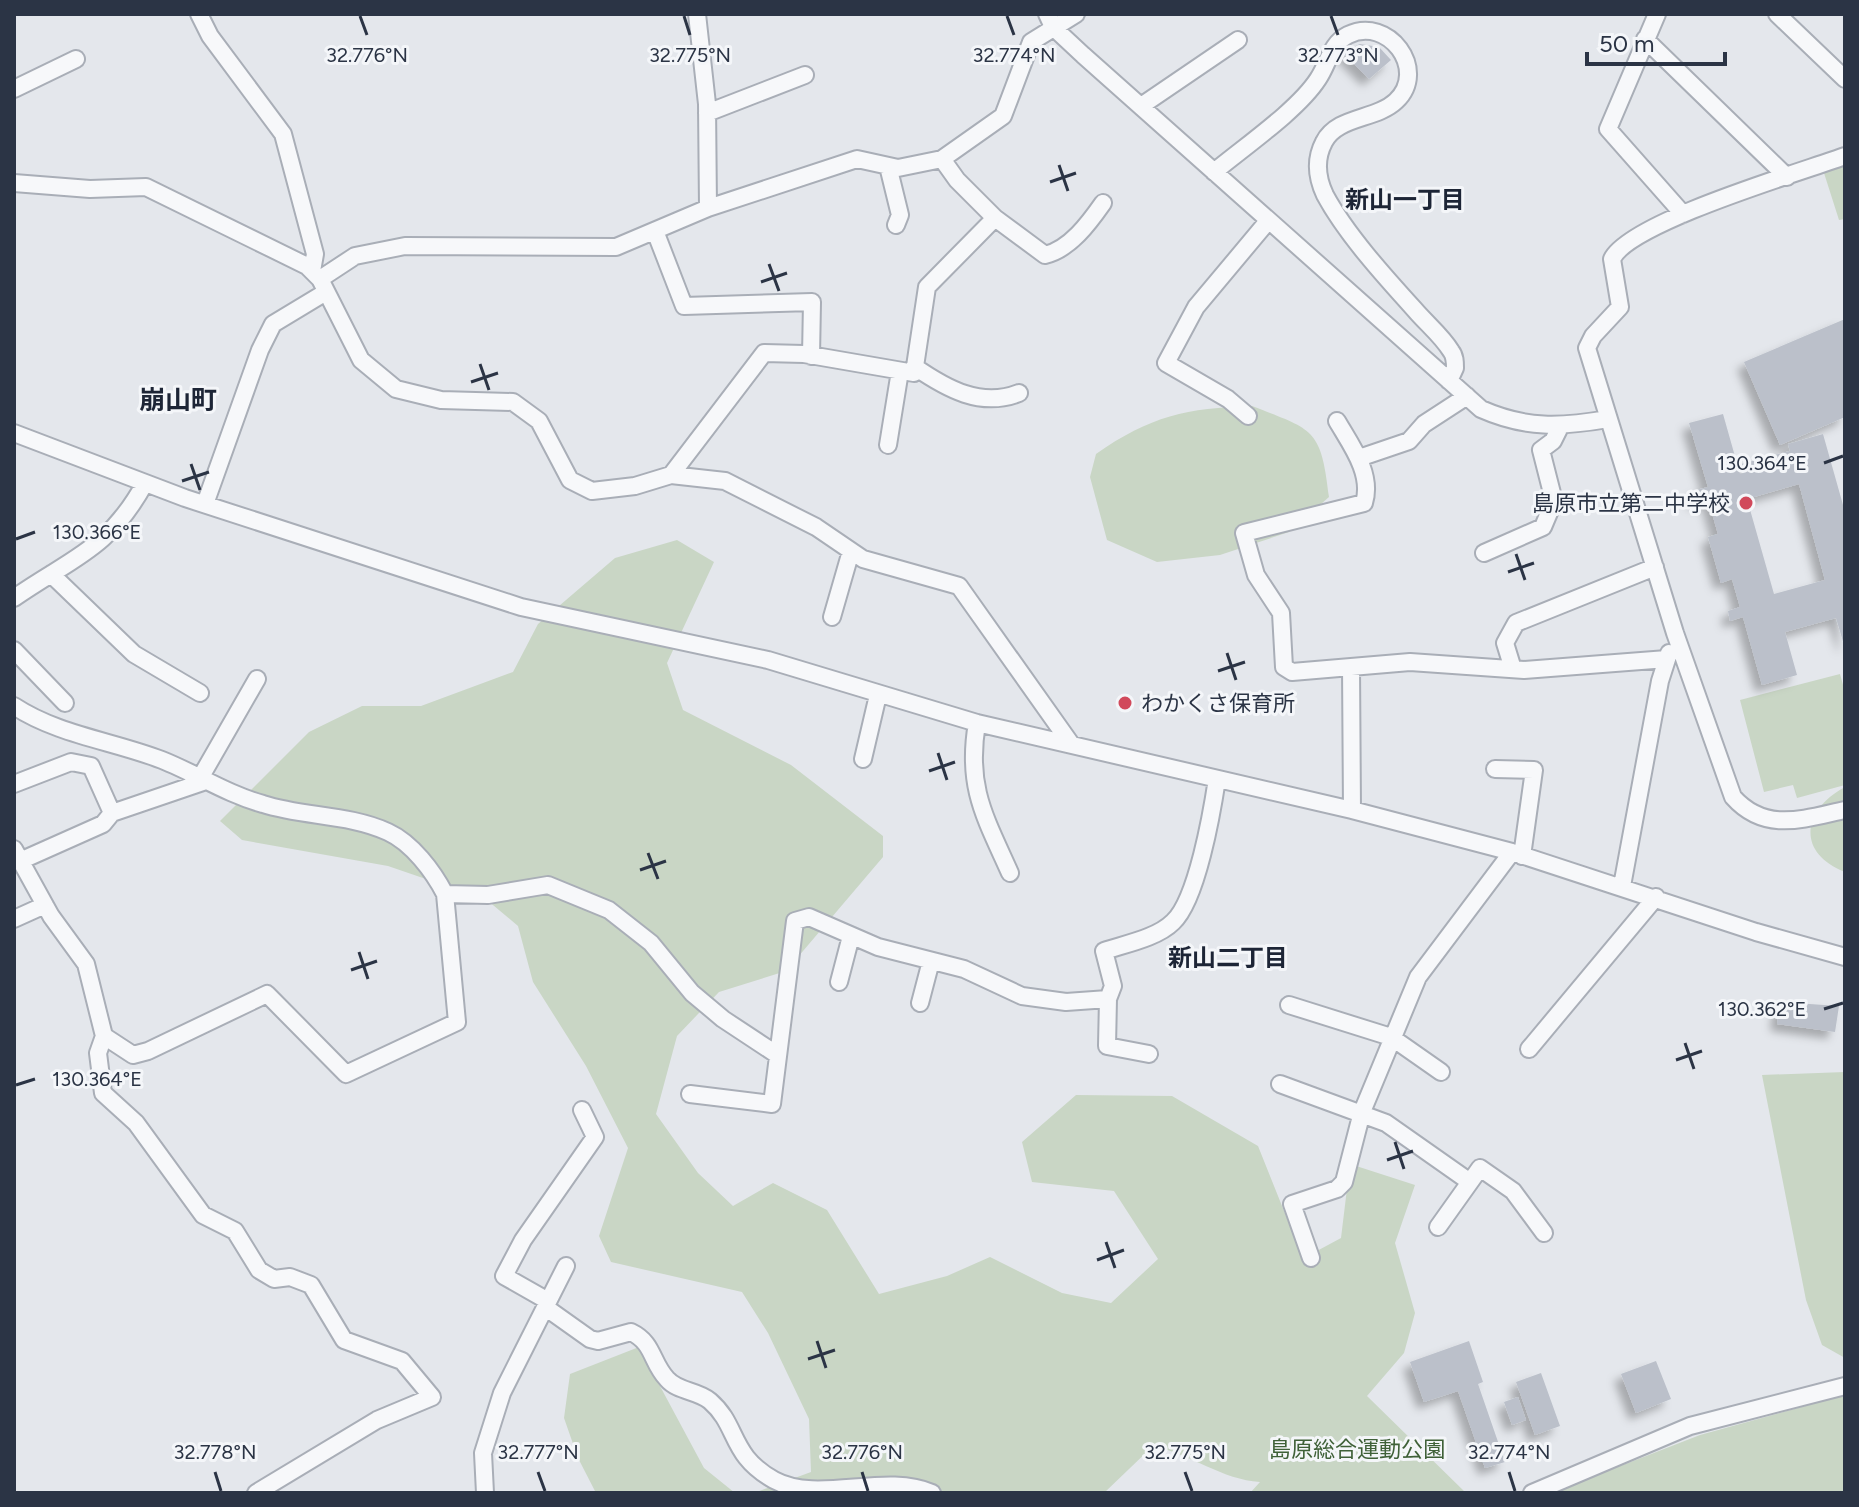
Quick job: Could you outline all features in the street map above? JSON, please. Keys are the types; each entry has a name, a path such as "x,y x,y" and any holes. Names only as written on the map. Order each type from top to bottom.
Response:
{"street":[{"path":"199,14 210,36 283,134 315,254 319,281 361,360 396,389 441,400 513,402 539,421 570,480 592,491 635,486 671,475 725,481 816,527 863,559 959,586 1071,744"},
{"path":"697,14 707,113 708,208"},
{"path":"205,504 260,350 273,324 319,281 355,256 405,246 616,247 708,208 857,159 898,168 942,159 1003,116 1031,42 1050,20 1076,14"},
{"path":"1657,14 1608,129 1683,214"},
{"path":"1777,14 1845,79"},
{"path":"1050,20 1268,221 1481,409 1507,421 1560,427 1608,419"},
{"path":"1214,172 1308,91 1341,39 1361,30 1382,33 1392,40 1400,48 1407,71 1402,94 1385,108 1341,125 1328,136 1319,153 1318,174 1328,200 1354,235 1389,281 1452,351 1455,368 1449,381"},
{"path":"1645,39 1787,177"},
{"path":"1141,106 1238,40"},
{"path":"14,89 76,59"},
{"path":"707,113 805,75"},
{"path":"1845,156 1683,214 1625,243 1612,259 1620,307 1593,336 1587,348 1724,781 1744,810 1759,818 1789,822 1845,810"},
{"path":"942,159 957,180 995,218 1045,255 1054,253 1084,229 1103,203"},
{"path":"888,166 900,215 896,225"},
{"path":"14,183 90,189 146,187 319,281"},
{"path":"888,445 927,287 995,218"},
{"path":"1248,416 1228,399 1166,363 1196,307 1268,221"},
{"path":"655,231 684,306 812,302 811,356"},
{"path":"671,475 764,353 908,369 945,387 991,401 1019,393"},
{"path":"1359,458 1409,441 1424,424 1467,396"},
{"path":"1337,421 1359,458 1368,491 1364,503 1244,533 1256,575 1281,613 1284,667 1292,672 1410,662 1513,669 1667,659"},
{"path":"1484,553 1543,527 1554,501 1541,450 1553,441 1560,427"},
{"path":"14,433 205,504 521,607 768,660 977,723 1352,810 1517,854 1756,932 1845,957"},
{"path":"14,598 92,550 127,516 145,483"},
{"path":"832,617 851,551"},
{"path":"1513,669 1505,643 1516,623 1655,567"},
{"path":"51,574 134,654 200,693"},
{"path":"1622,886 1667,659 1675,633"},
{"path":"14,650 65,703"},
{"path":"1351,667 1352,810"},
{"path":"256,1493 377,1420 432,1397 402,1361 344,1340 311,1285 290,1277 274,1279 259,1270 235,1231 203,1215 136,1123 103,1093 98,1053 104,1036 86,964 45,905 17,855 103,824 112,813 201,781 257,679"},
{"path":"863,759 878,695"},
{"path":"14,706 34,719 165,761 201,781 265,805 392,833 433,870 445,894 457,1022 346,1074 267,994 133,1055 104,1036"},
{"path":"977,723 972,773 984,814 1010,873"},
{"path":"14,784 71,762 91,766 112,813"},
{"path":"1311,1258 1292,1204 1337,1189 1344,1182 1362,1112 1418,977 1517,854 1534,770 1495,769"},
{"path":"1149,1054 1107,1046 1108,999 1113,986 1104,951 1162,930 1181,913 1211,823 1217,779"},
{"path":"445,894 488,895 548,885 609,910 651,943 692,993 723,1019 776,1054"},
{"path":"1529,1049 1656,897"},
{"path":"14,919 45,905"},
{"path":"690,1094 772,1104 795,921 809,917 851,936 964,969 1022,996 1066,1002 1108,999"},
{"path":"839,982 851,936"},
{"path":"920,1003 931,961"},
{"path":"1289,1005 1391,1037 1441,1072"},
{"path":"1280,1084 1386,1123 1470,1182"},
{"path":"582,1110 595,1137 523,1240 504,1276 547,1304 590,1339 598,1341 631,1332 646,1340 669,1383 713,1403 746,1460 774,1480 803,1488 902,1486 932,1493"},
{"path":"1438,1227 1480,1168 1513,1191 1544,1233"},
{"path":"485,1493 483,1453 502,1393 566,1266"},
{"path":"1532,1493 1690,1426 1845,1386"}],"green space":[{"path":"1845,166 1845,219 1839,220 1824,173"},
{"path":"1252,406 1302,427 1311,435 1322,457 1329,497 1289,532 1220,555 1157,562 1107,540 1090,477 1096,454 1134,431 1170,416"},
{"name":"島原総合運動公園","path":"677,540 714,562 667,663 683,710 791,765 883,836 883,857 786,971 719,992 677,1036 656,1114 698,1173 733,1206 773,1183 827,1210 879,1294 947,1276 990,1257 1062,1293 1111,1303 1158,1259 1114,1191 1032,1182 1022,1142 1076,1095 1172,1096 1258,1146 1294,1236 1315,1252 1341,1238 1350,1164 1415,1185 1395,1243 1415,1313 1404,1353 1367,1396 1466,1493 1250,1493 1260,1482 1233,1477 1153,1446 1104,1493 754,1493 811,1472 809,1419 768,1333 742,1292 611,1262 599,1236 628,1148 586,1066 533,982 518,926 487,900 388,866 242,840 220,821 309,732 362,706 421,706 513,672 538,624 615,558"},
{"path":"1840,674 1845,692 1845,785 1797,798 1793,785 1764,792 1740,700"},
{"path":"1845,787 1845,872 1818,854 1810,831 1820,807"},
{"path":"1845,1072 1845,1358 1822,1345 1806,1300 1762,1075"},
{"path":"639,1347 704,1468 735,1493 596,1493 578,1458 564,1418 570,1374"},
{"path":"1845,1395 1845,1493 1551,1493 1700,1435"}],"building":[{"path":"1360,44 1379,47 1391,60 1369,79 1342,52"},
{"path":"1845,319 1845,417 1780,445 1744,362"},
{"path":"1723,414 1740,474 1744,473 1741,464 1790,451 1788,444 1823,434 1845,512 1845,648 1836,618 1785,632 1797,675 1762,685 1743,617 1730,621 1728,611 1740,607 1732,579 1721,583 1708,537 1718,534 1708,499 1696,503 1693,491 1708,487 1689,423","holes":["1799,484 1825,580 1774,594 1747,499"]},
{"path":"1780,1002 1839,1006 1835,1032 1777,1024"},
{"path":"1469,1341 1483,1382 1478,1384 1505,1462 1485,1468 1458,1391 1424,1402 1410,1362"},
{"path":"1656,1361 1671,1399 1636,1413 1621,1374"},
{"path":"1541,1373 1560,1426 1535,1435 1516,1382"},
{"path":"1518,1397 1526,1420 1512,1425 1504,1402"}],"place":[{"name":"島原市立第二中学校","path":"1746,503"},
{"name":"わかくさ保育所","path":"1125,703"}],"district":[{"name":"新山一丁目","path":"1405,200"},
{"name":"崩山町","path":"178,400"},
{"name":"新山二丁目","path":"1228,958"}]}
